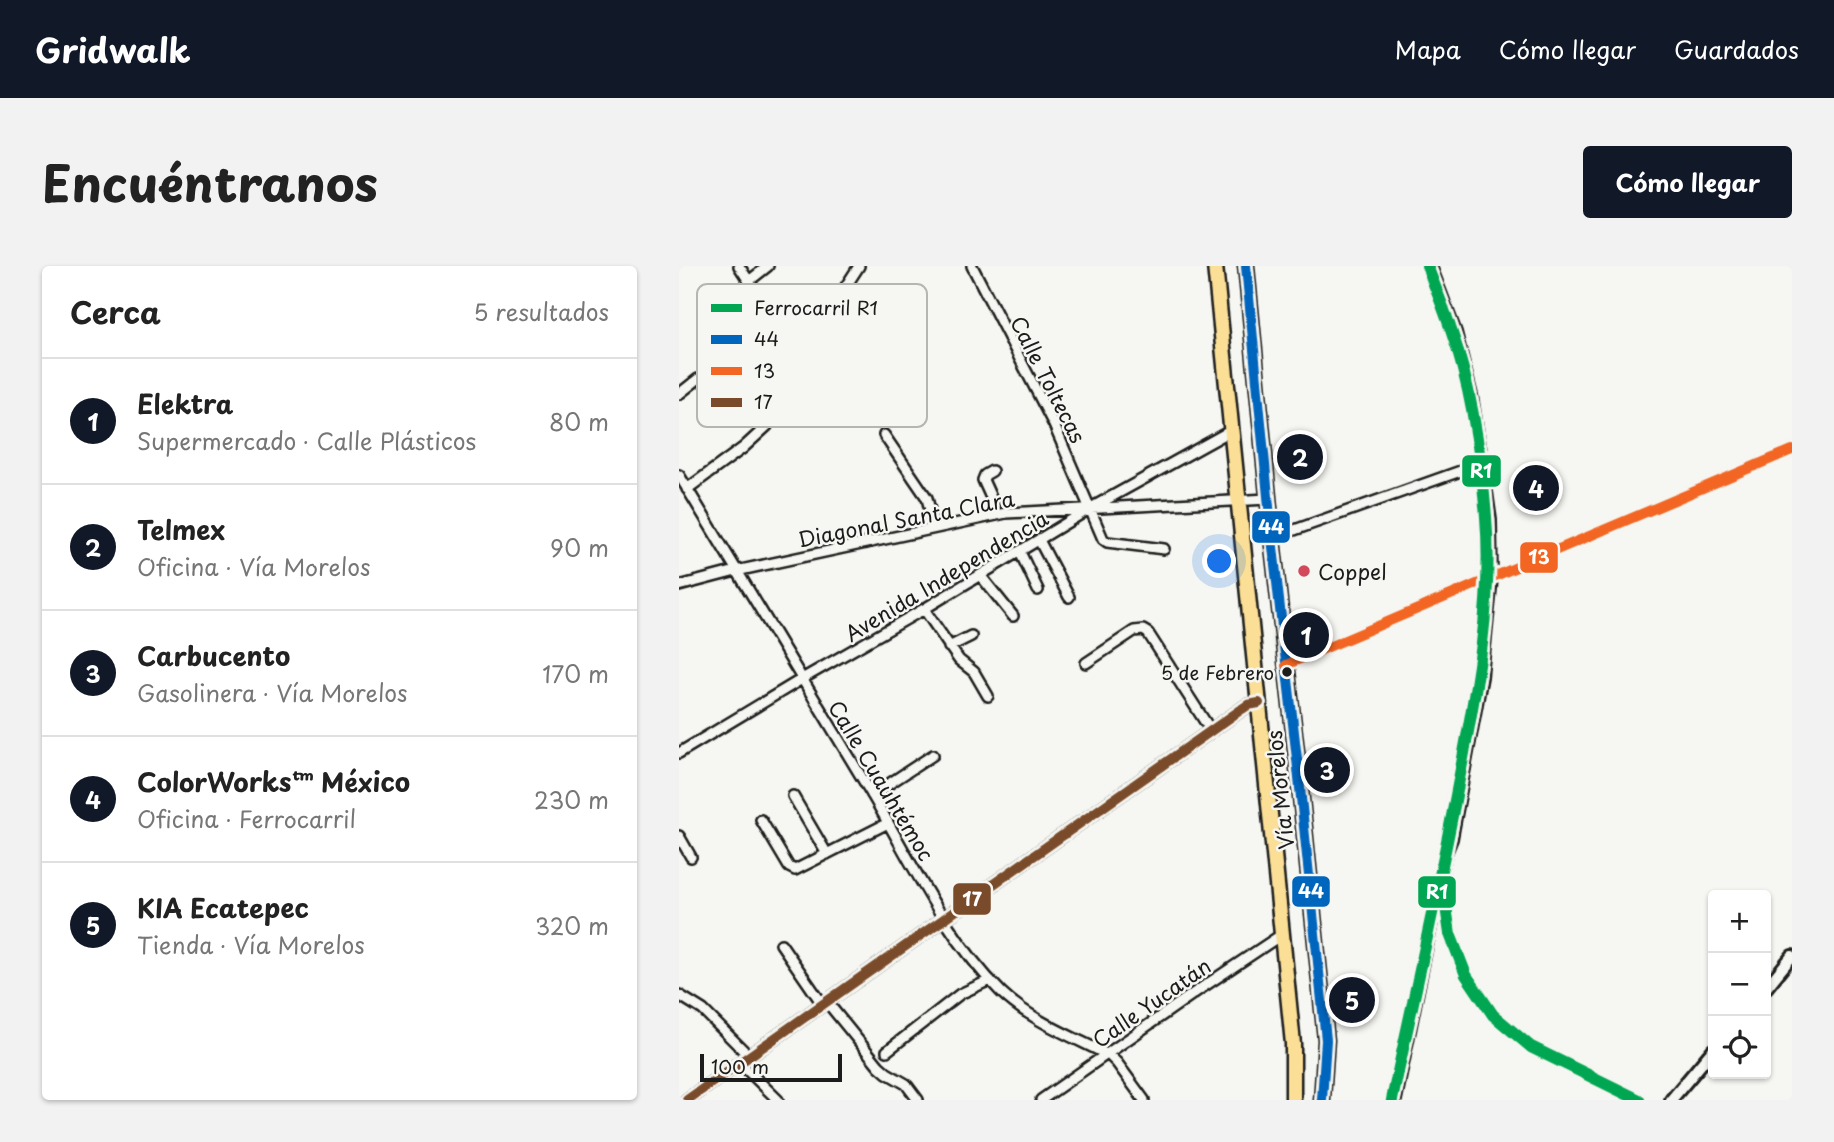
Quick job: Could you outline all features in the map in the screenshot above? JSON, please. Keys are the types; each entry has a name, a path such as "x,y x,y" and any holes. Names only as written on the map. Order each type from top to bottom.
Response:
{"main road":[{"name":"Vía Morelos","path":"1215,266 1293,1044 1293,1100"},
{"name":"Vía Morelos","path":"1246,266 1272,538 1326,1040 1322,1100"}],"street":[{"path":"739,266 751,284"},
{"path":"749,281 768,266"},
{"path":"848,284 859,266"},
{"name":"Calle Toltecas","path":"972,266 1054,425 1106,542 1164,549"},
{"path":"1396,1100 1479,699 1492,579 1490,520 1472,396 1456,331 1431,266"},
{"path":"679,394 697,380"},
{"path":"687,489 743,448 766,427"},
{"name":"Avenida Independencia","path":"679,753 1091,508 1232,430"},
{"path":"884,435 927,498 934,527"},
{"path":"1286,665 1792,450"},
{"path":"1272,538 1483,463"},
{"path":"992,471 985,475 983,480 996,515"},
{"name":"Calle Cuauhtémoc","path":"679,475 945,919 990,980 1026,1012 1118,1063 1144,1100"},
{"name":"Diagonal Santa Clara","path":"679,586 736,571 996,515 1268,499"},
{"path":"1039,540 1069,597"},
{"path":"1020,552 1038,590"},
{"path":"980,575 1013,617"},
{"path":"924,609 959,660 974,672 988,696"},
{"path":"1086,663 1134,631 1143,630 1211,731"},
{"path":"949,647 971,636"},
{"path":"687,1100 1248,705 1259,703"},
{"path":"872,795 933,755"},
{"path":"793,796 827,854"},
{"path":"761,820 790,869 799,869 888,823"},
{"path":"679,836 691,857"},
{"name":"Calle Yucatán","path":"1041,1100 1281,935"},
{"path":"781,944 825,1004 879,1066 907,1084 918,1100"},
{"path":"1771,982 1792,957"},
{"path":"887,1051 960,994 990,980"},
{"path":"679,995 703,1010 778,1100"},
{"path":"1671,1100 1708,1056"}],"rail line":[{"name":"R1","path":"1392,1100 1466,742 1482,646 1487,582 1486,517 1475,422 1458,352 1427,266"},
{"name":"R1","path":"1444,893 1450,934 1466,975 1493,1015 1531,1047 1639,1100"}],"transit line":[{"name":"44","path":"1246,266 1272,538 1326,1040 1322,1100"},
{"name":"13","path":"1286,665 1792,450"},
{"name":"17","path":"687,1100 1242,709 1259,703"}],"place":[{"name":"Telmex","path":"1300,457"},
{"name":"ColorWorks™ México","path":"1536,488"},
{"name":"Coppel","path":"1304,571"},
{"name":"Elektra","path":"1306,635"},
{"name":"5 de Febrero","path":"1287,672"},
{"name":"Carbucento","path":"1327,770"},
{"name":"KIA Ecatepec","path":"1352,1000"}]}
